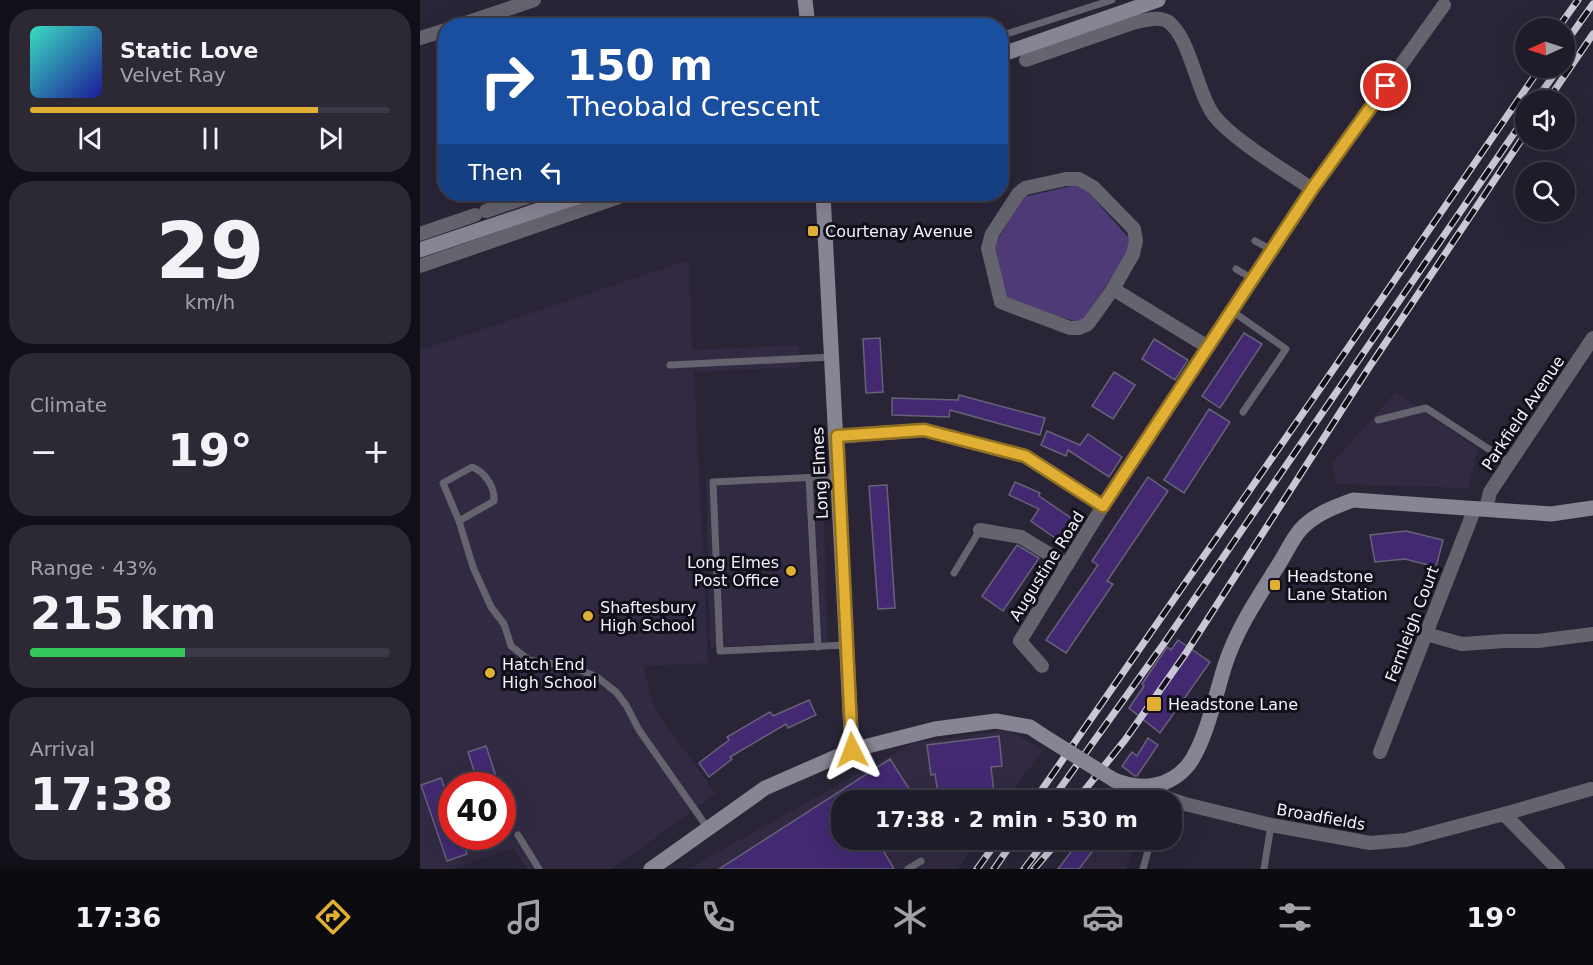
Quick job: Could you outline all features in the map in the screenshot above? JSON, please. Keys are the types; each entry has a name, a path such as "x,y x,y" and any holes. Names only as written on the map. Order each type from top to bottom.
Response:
{"street":[{"path":"481,18 534,0"},
{"path":"805,0 807,18"},
{"path":"1008,61 1158,0"},
{"name":"Augustine Road","path":"1042,666 1020,641 1103,506 1312,189 1444,5"},
{"path":"1131,10 1169,22 1180,35 1200,91 1212,114 1230,132 1312,189"},
{"path":"420,38 438,32"},
{"path":"1026,60 1038,49"},
{"path":"1066,179 1079,179 1093,187 1134,229 1136,241 1133,254 1113,289 1088,324 1079,328 1070,328 1001,302 988,248 989,241 1018,194 1025,188 1066,179"},
{"path":"420,266 482,224 525,201"},
{"path":"510,211 555,201"},
{"path":"420,234 458,229 594,201"},
{"name":"Long Elmes","path":"823,201 852,750"},
{"path":"420,250 458,229"},
{"path":"1113,289 1208,347"},
{"name":"Parkfield Avenue","path":"1480,508 1593,338"},
{"path":"837,436 924,430 1014,453 1025,456 1103,506"},
{"path":"1165,790 1188,765 1198,747 1227,658 1254,604 1301,529 1327,509 1353,500 1551,514 1593,508"},
{"name":"Fernleigh Court","path":"1380,752 1426,634 1480,508"},
{"path":"980,530 1021,537 1067,565"},
{"path":"1426,634 1462,644 1538,641 1593,634"},
{"path":"659,867 707,827 765,788 852,750 935,729 996,721 1030,727 1114,780 1150,790"},
{"name":"Broadfields","path":"1182,800 1271,825 1370,843 1406,840 1592,789"},
{"path":"1504,814 1558,869"}],"lane":[{"path":"1008,33 1112,0"},
{"path":"1255,241 1272,250"},
{"path":"1236,269 1253,279"},
{"path":"1232,312 1286,349 1243,412"},
{"path":"670,365 832,357"},
{"path":"1378,420 1426,408 1510,463"},
{"path":"459,521 494,501 495,492 481,471 472,467 443,483 459,521 473,567 491,607 504,624 511,646 529,660 573,667 597,677 616,692 626,705 639,730 707,827"},
{"path":"839,476 713,482 720,651 846,645"},
{"path":"809,478 818,647"},
{"path":"954,573 980,530"},
{"path":"1264,869 1271,825"},
{"path":"518,835 539,869"},
{"path":"1143,869 1148,850"},
{"path":"908,869 921,861"}],"shaded area":[{"path":"1081,184 1134,244 1081,323 1006,300 994,246 1023,197"},
{"path":"689,260 692,350 799,345 800,367 694,372 708,663 644,666 649,691 657,712 716,794 612,869 527,869 515,850 516,772 438,772 438,850 508,850 452,869 420,869 420,350"},
{"path":"1396,392 1478,449 1468,488 1337,484 1332,463"},
{"path":"823,476 827,641 710,647 706,479"},
{"path":"1008,730 1043,749 1014,790 831,790 831,850 971,850 957,869 688,869 913,743"},
{"path":"1072,850 1132,850 1126,869 1058,869"}],"building":[{"path":"1244,333 1262,344 1220,408 1202,396"},
{"path":"880,338 883,392 866,393 863,339"},
{"path":"1154,339 1188,360 1175,380 1142,359"},
{"path":"1114,372 1135,385 1113,419 1092,406"},
{"path":"959,395 1045,418 1040,435 950,410 949,417 892,415 892,398 958,400"},
{"path":"1209,409 1230,422 1184,493 1164,480"},
{"path":"1047,431 1080,445 1088,434 1122,457 1109,477 1068,450 1066,456 1041,445"},
{"path":"1148,477 1168,491 1107,581 1113,584 1066,653 1046,640 1098,565 1092,561"},
{"path":"1015,482 1040,493 1039,496 1080,524 1065,545 1031,521 1039,509 1009,495"},
{"path":"887,485 895,608 878,609 869,486"},
{"path":"1406,531 1443,540 1436,567 1405,559 1375,562 1370,535"},
{"path":"1017,545 1039,558 1003,611 982,596"},
{"path":"1178,640 1210,662 1160,733 1129,708 1167,647 1171,650"},
{"path":"809,700 816,715 788,728 786,724 730,757 732,759 709,777 699,763 729,740 727,737 770,712 773,716"},
{"path":"999,736 1002,766 991,767 994,790 937,790 935,774 931,775 927,745"},
{"path":"1148,738 1158,745 1135,776 1122,766 1132,752 1137,756"},
{"path":"486,746 494,772 474,772 468,752"},
{"path":"890,759 910,790 842,790"},
{"path":"438,779 438,835 421,785"},
{"path":"831,797 831,850 887,850 884,852 894,869 719,869"},
{"path":"443,850 466,850 467,854 447,861"},
{"path":"1072,850 1093,850 1079,869 1058,869"}],"railway":[{"path":"1565,18 1578,0"},
{"path":"1575,29 1593,4"},
{"path":"1555,90 1593,34"},
{"path":"1042,790 1533,78"},
{"path":"1543,90 1552,78"},
{"path":"1059,790 1165,642 1515,132"},
{"path":"1085,790 1125,740 1184,656 1368,369 1515,149"},
{"path":"977,869 991,850"},
{"path":"994,869 1007,850"},
{"path":"1024,869 1038,850"},
{"path":"1034,869 1050,850"}],"place":[{"name":"Courtenay Avenue","path":"813,231"},
{"name":"Long Elmes Post Office","path":"791,571"},
{"name":"Headstone Lane Station","path":"1275,585"},
{"name":"Shaftesbury High School","path":"588,616"},
{"name":"Hatch End High School","path":"490,673"},
{"name":"Headstone Lane","path":"1154,704"}],"route":[{"path":"852,750 837,436 924,430 1025,456 1103,506 1312,189 1386,86"}]}
